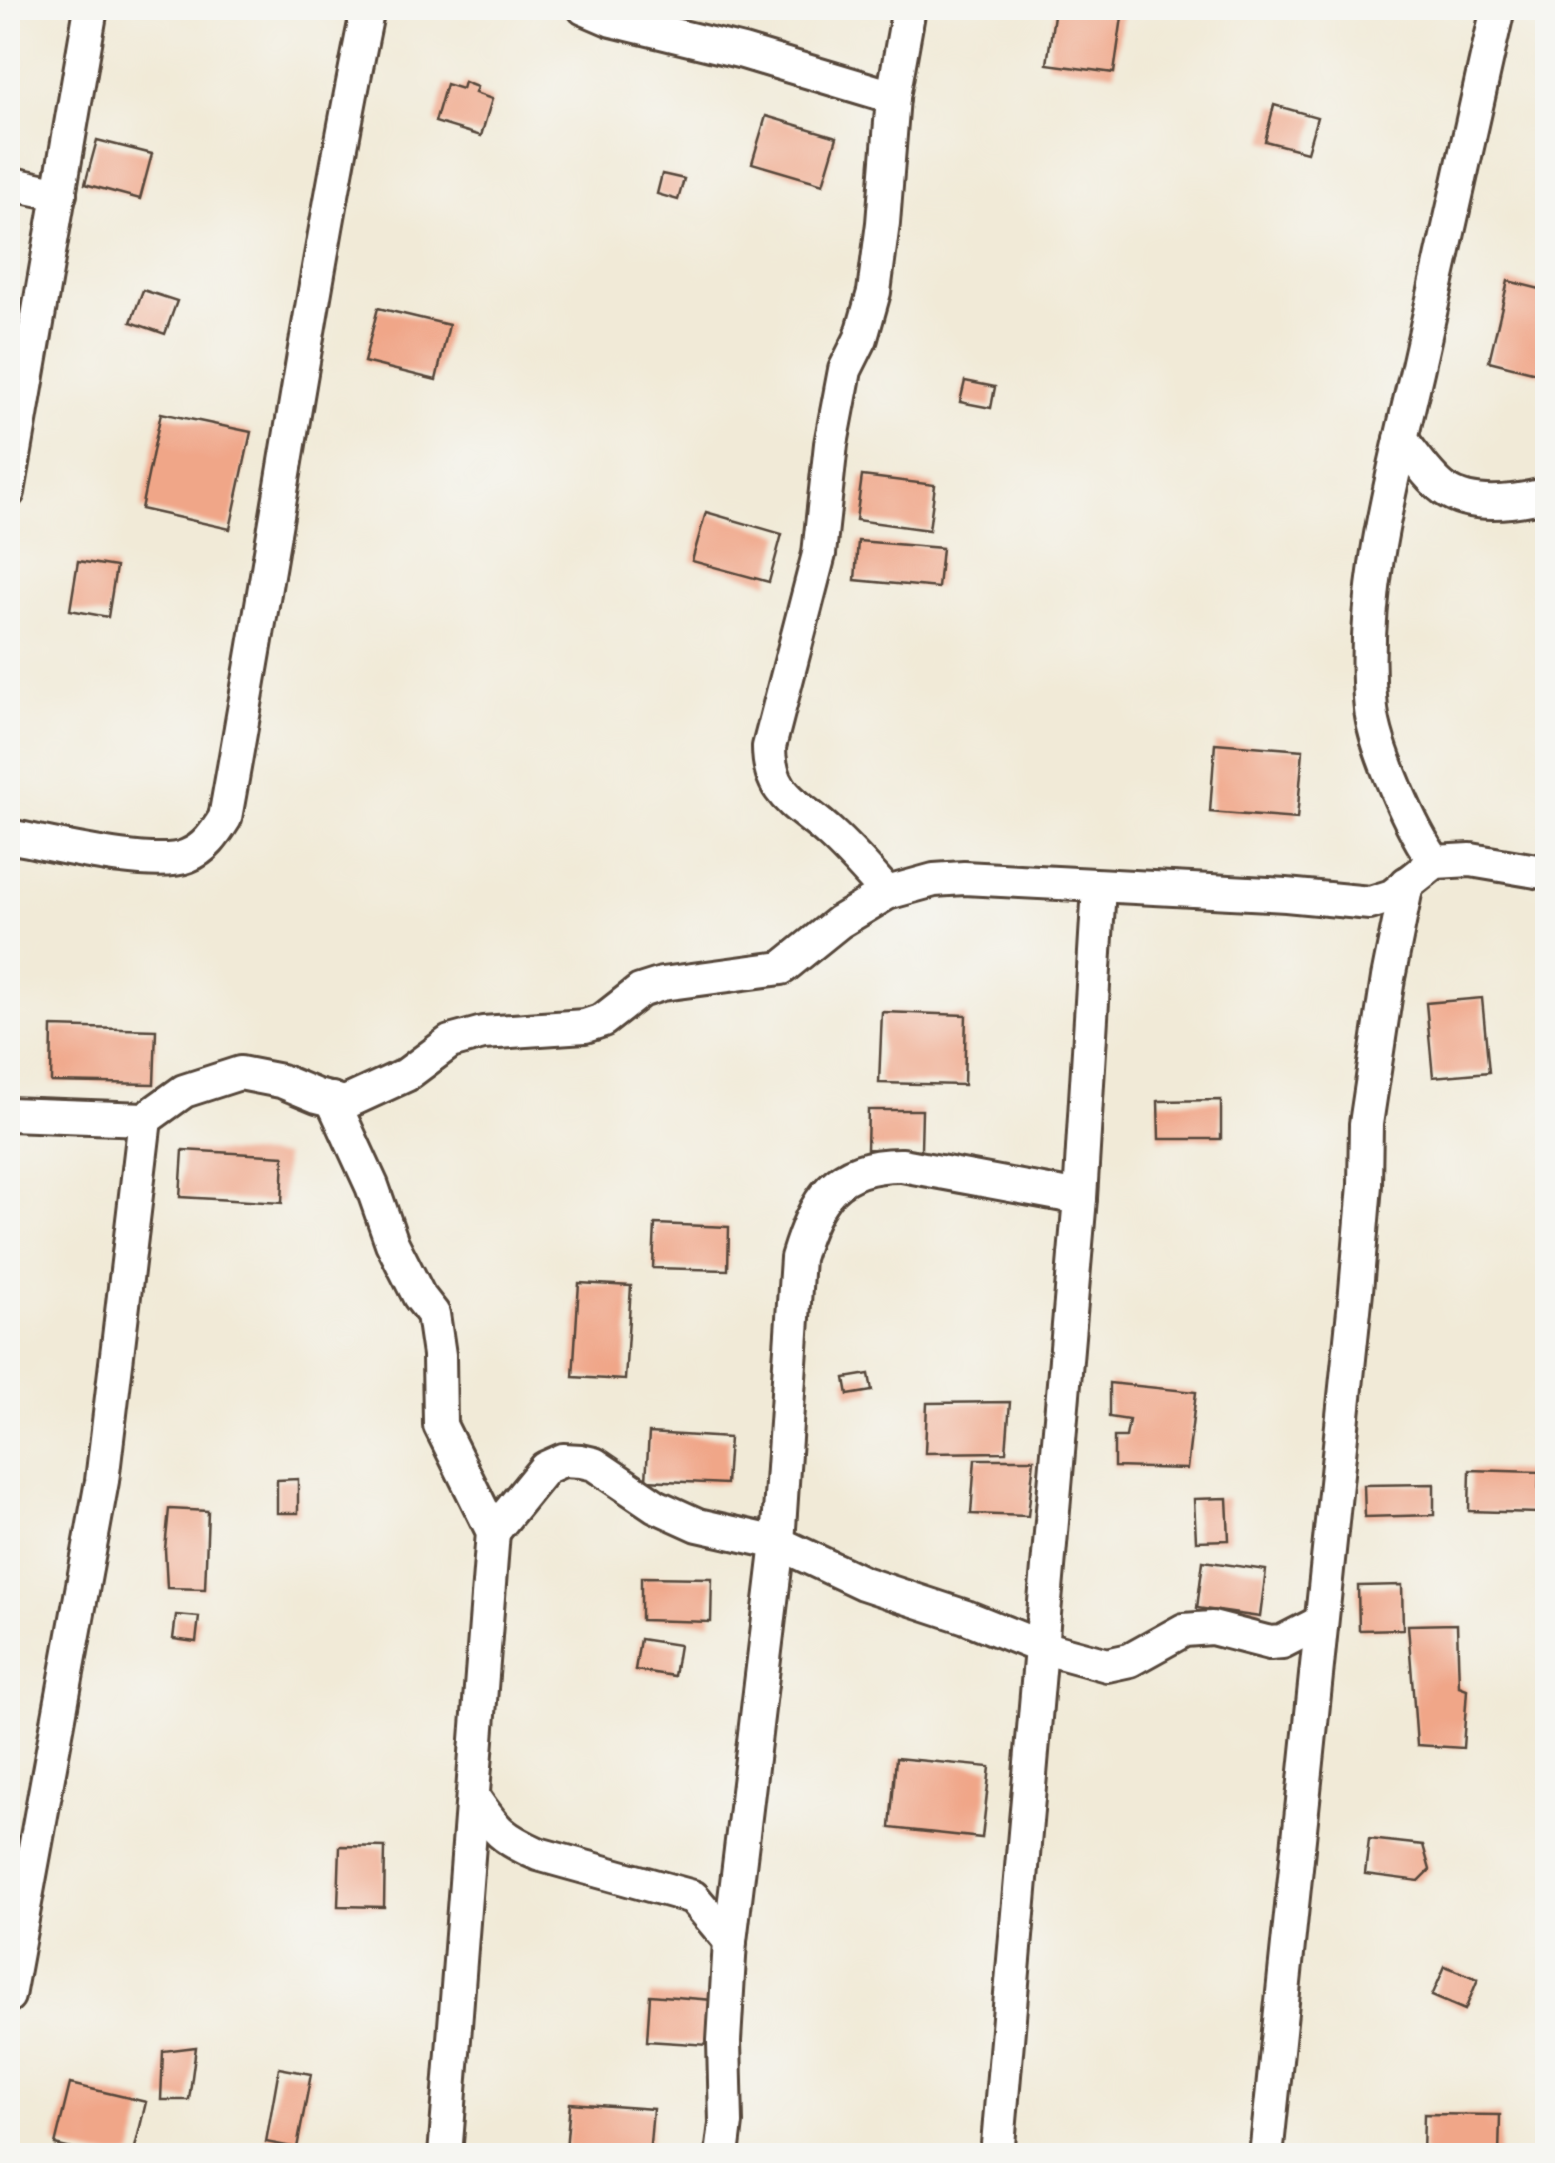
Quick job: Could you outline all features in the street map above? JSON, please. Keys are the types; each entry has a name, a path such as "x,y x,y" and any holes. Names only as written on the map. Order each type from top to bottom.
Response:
{"street":[{"path":"8,492 91,8"},
{"path":"8,836 158,862 190,855 210,840 225,818 319,264 368,8"},
{"path":"887,893 832,834 778,789 769,768 769,747 819,554 831,444 846,370 861,338 874,292 893,97 909,8"},
{"path":"1436,862 1419,841 1371,712 1368,634 1388,497 1498,8"},
{"path":"604,12 893,97"},
{"path":"8,183 60,194"},
{"path":"1401,439 1446,490 1470,499 1498,502 1548,494"},
{"path":"8,1114 145,1119 184,1091 240,1073 281,1081 345,1103 406,1075 450,1042 482,1033 585,1026 603,1020 640,991 662,984 782,968 840,922 887,893 934,880 964,878 1286,895 1370,904 1392,896 1436,862 1472,860 1548,873"},
{"path":"1266,2156 1356,1292 1366,1124 1407,882"},
{"path":"997,2156 1080,1198 1100,887"},
{"path":"332,1100 372,1186 392,1242 419,1296 433,1314 440,1355 440,1425 493,1532 445,2156"},
{"path":"8,1996 102,1481 145,1119"},
{"path":"744,2156 724,2139 730,1941 778,1543 797,1258 809,1220 849,1173 873,1165 902,1165 1080,1198"},
{"path":"493,1532 545,1468 563,1460 594,1464 656,1506 698,1524 778,1543 862,1583 980,1622 1041,1647 1107,1665 1130,1660 1184,1630 1212,1628 1270,1643 1282,1642 1322,1622"},
{"path":"473,1797 499,1834 514,1844 693,1897 730,1941"}],"building":[{"path":"1055,8 1123,10 1114,73 1047,64"},
{"path":"464,82 477,87 475,93 492,99 481,136 435,122 446,84 462,89"},
{"path":"1274,105 1317,117 1307,152 1265,141"},
{"path":"766,116 837,137 823,184 752,163"},
{"path":"97,140 152,154 140,199 85,184"},
{"path":"662,174 684,179 678,200 657,194"},
{"path":"1508,281 1548,291 1548,376 1489,361"},
{"path":"143,290 177,301 165,334 131,322"},
{"path":"378,308 449,325 436,380 364,362"},
{"path":"965,381 995,387 991,408 960,402"},
{"path":"161,413 251,432 230,529 141,509"},
{"path":"862,476 935,485 929,530 856,520"},
{"path":"706,512 782,534 769,582 692,561"},
{"path":"858,541 942,548 938,588 855,580"},
{"path":"78,561 116,567 108,617 70,610"},
{"path":"1215,743 1303,750 1297,819 1210,812"},
{"path":"1482,998 1489,1072 1433,1077 1426,1003"},
{"path":"882,1012 966,1015 964,1085 879,1083"},
{"path":"52,1027 156,1030 154,1084 51,1082"},
{"path":"1221,1100 1221,1139 1159,1139 1158,1101"},
{"path":"868,1110 922,1110 921,1150 867,1149"},
{"path":"183,1150 284,1156 282,1203 180,1197"},
{"path":"655,1224 729,1227 728,1270 653,1268"},
{"path":"579,1283 631,1286 625,1380 573,1377"},
{"path":"869,1374 872,1391 848,1395 845,1378"},
{"path":"1109,1383 1196,1392 1187,1469 1114,1467 1114,1437 1126,1437 1129,1420 1109,1417"},
{"path":"1010,1402 1006,1452 925,1453 927,1403"},
{"path":"649,1433 729,1438 726,1484 646,1480"},
{"path":"975,1459 1034,1459 1028,1516 971,1514"},
{"path":"1470,1470 1539,1472 1538,1513 1469,1511"},
{"path":"298,1479 298,1513 277,1513 277,1480"},
{"path":"1434,1484 1434,1515 1365,1517 1364,1485"},
{"path":"1227,1498 1229,1540 1196,1541 1194,1499"},
{"path":"169,1509 208,1511 205,1589 167,1588"},
{"path":"1203,1561 1266,1570 1260,1617 1197,1608"},
{"path":"641,1577 712,1578 711,1622 641,1620"},
{"path":"1402,1585 1403,1629 1359,1630 1358,1586"},
{"path":"176,1615 199,1617 196,1642 173,1639"},
{"path":"1457,1624 1459,1686 1467,1689 1463,1748 1417,1745 1408,1625"},
{"path":"640,1639 679,1645 674,1676 635,1670"},
{"path":"896,1758 990,1767 982,1838 890,1828"},
{"path":"1369,1839 1423,1845 1430,1870 1419,1881 1365,1874"},
{"path":"340,1846 385,1847 384,1907 338,1906"},
{"path":"1445,1966 1478,1979 1465,2010 1432,1996"},
{"path":"650,1995 713,2000 709,2045 647,2041"},
{"path":"196,2047 189,2100 161,2100 163,2051"},
{"path":"279,2068 311,2074 297,2148 266,2142"},
{"path":"70,2084 146,2102 133,2156 100,2156 55,2145"},
{"path":"570,2103 653,2109 649,2156 566,2150"},
{"path":"1424,2114 1500,2115 1499,2156 1423,2156"}]}
